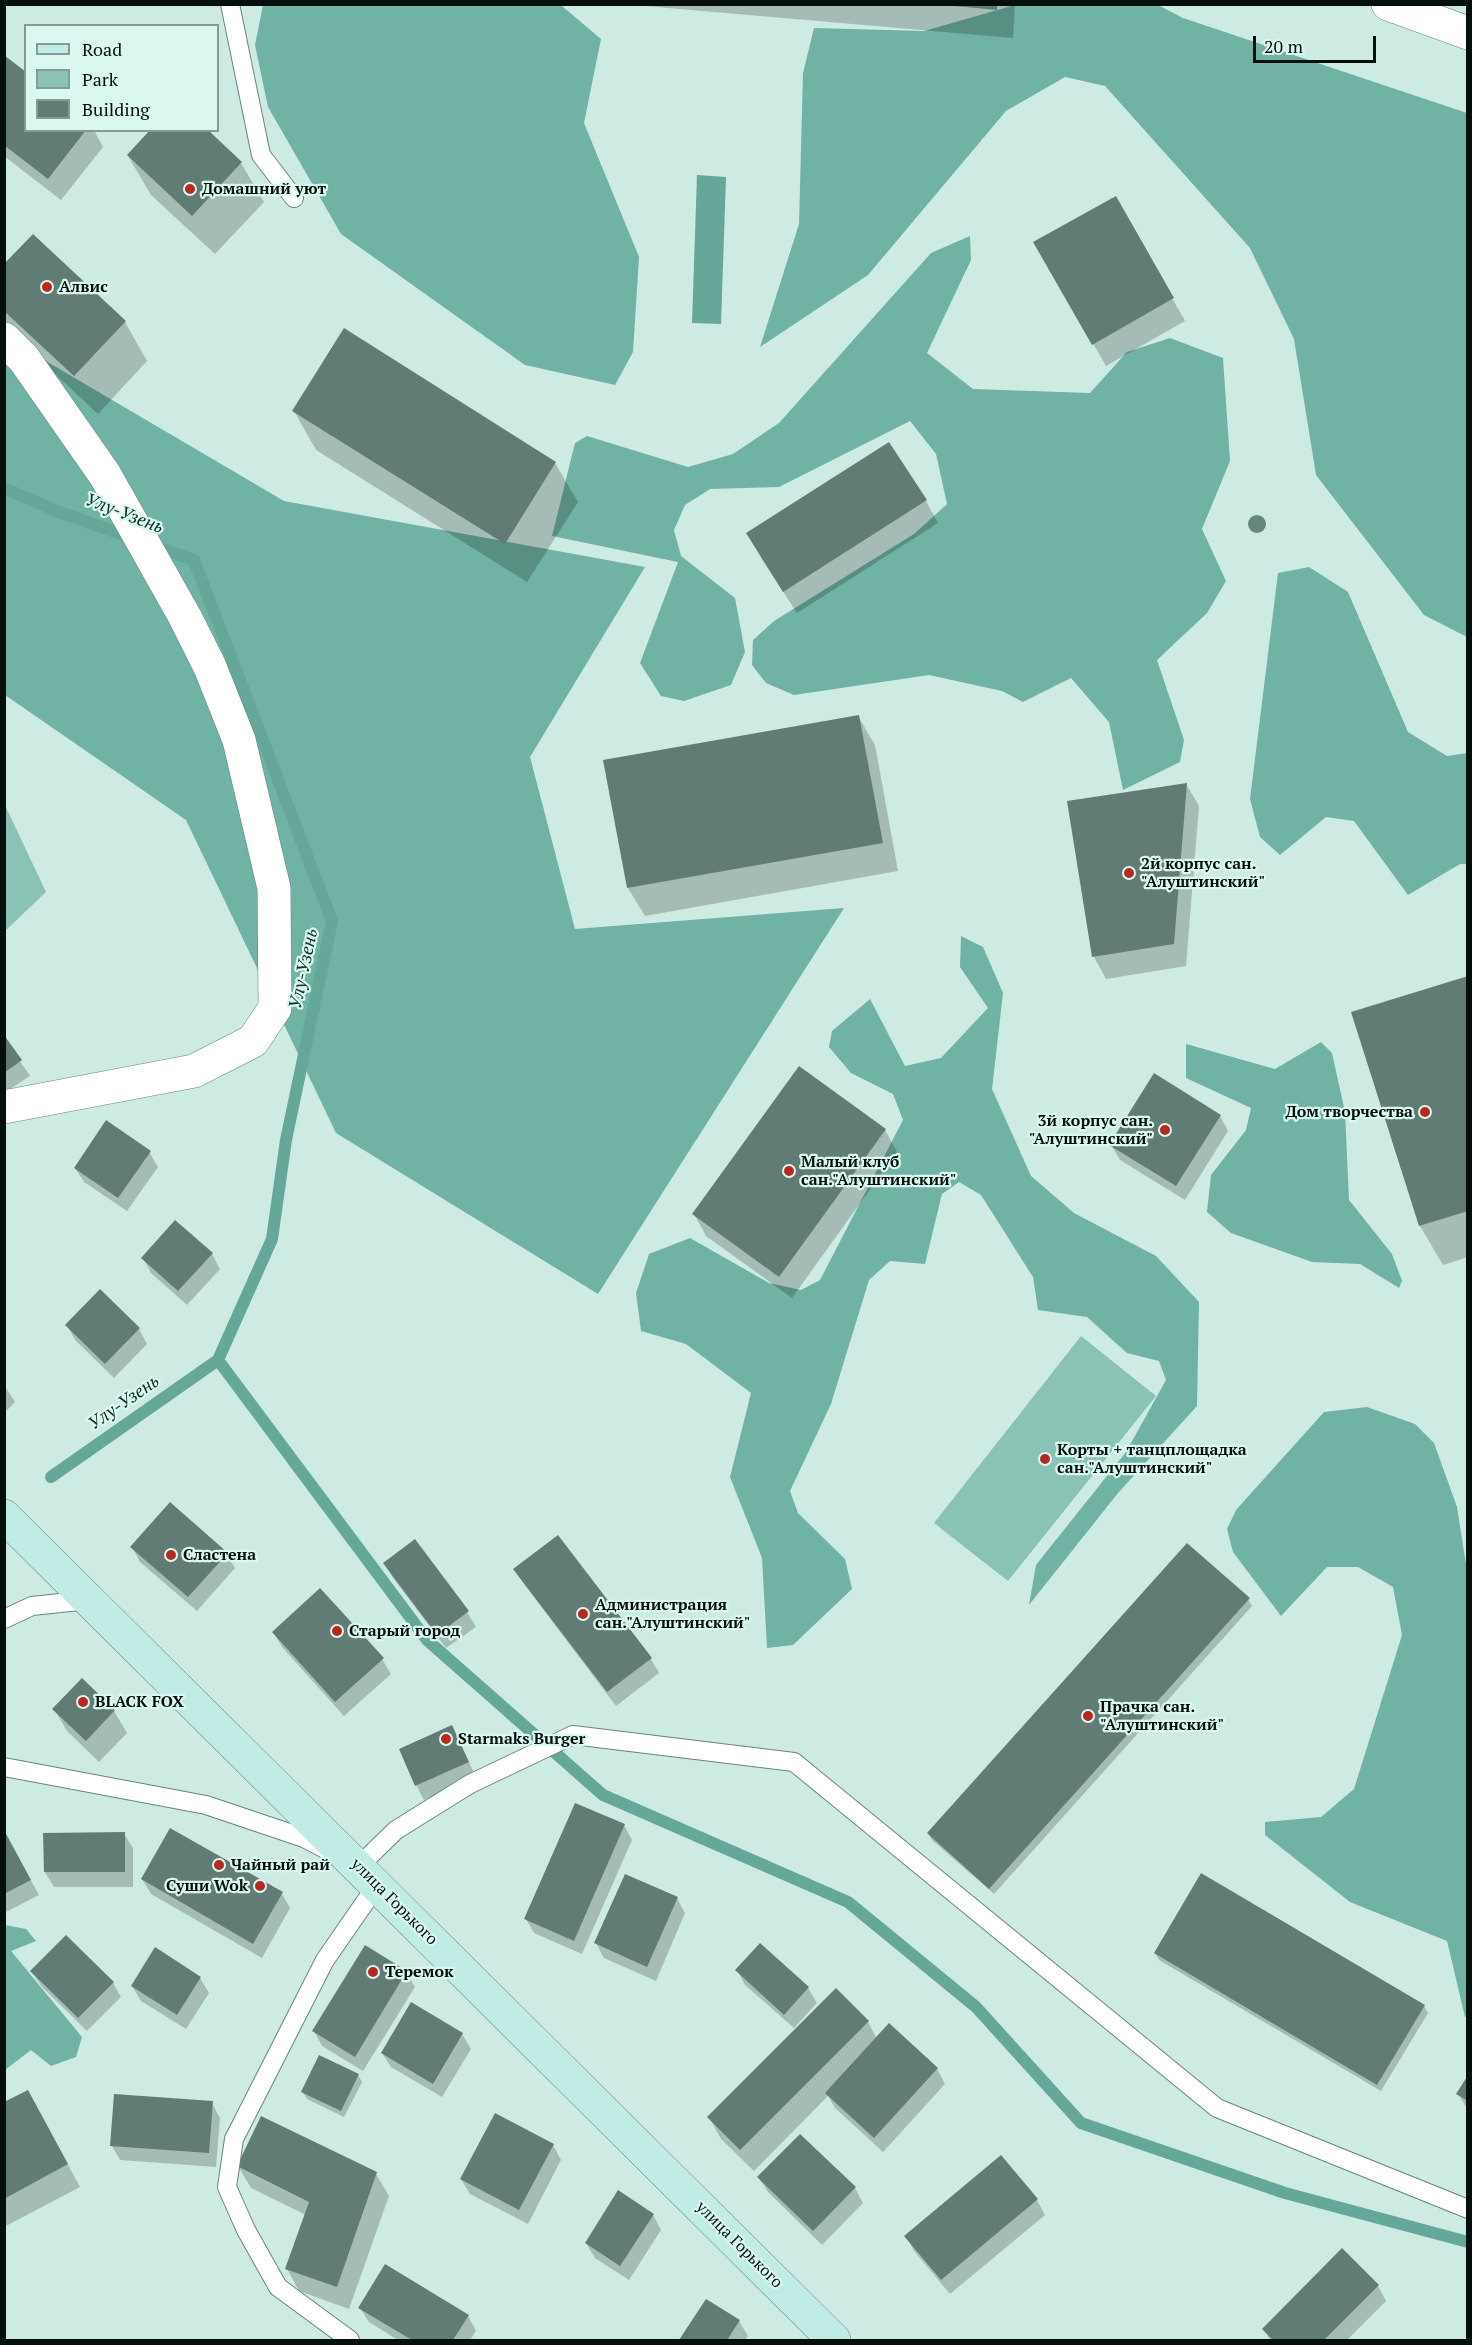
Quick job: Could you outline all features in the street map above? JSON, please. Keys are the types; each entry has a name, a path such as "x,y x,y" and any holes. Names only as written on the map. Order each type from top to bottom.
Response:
{"main road":[{"name":"улица Горького","path":"4,1516 834,2340"}],"street":[{"path":"1388,4 1467,33"},
{"path":"4,339 24,359 105,475 185,617 210,667 238,740 274,888 275,1008 253,1041 194,1071 4,1107"}],"lane":[{"path":"230,4 261,155 294,198"},
{"path":"4,1619 32,1606 89,1600"},
{"path":"350,2340 278,2287 246,2230 227,2187 234,2139 368,1875 396,1830 470,1784 573,1735 794,1762 1216,2108 1467,2210"},
{"path":"4,1767 206,1805 304,1838 368,1875"}],"green space":[{"path":"4,803 46,892 5,931 4,931"},
{"name":"Корты + танцплощадка сан.\"Алуштинский\"","path":"1081,1336 1156,1396 1008,1581 934,1523"}],"shaded area":[{"path":"263,5 555,5 562,6 601,39 584,123 639,257 633,352 615,385 525,365 341,234 268,107 255,45"},
{"path":"1015,5 1158,5 1183,18 1467,113 1467,637 1424,615 1316,475 1294,339 1250,248 1105,86 1065,77 1006,111 868,275 760,347 799,224 803,73 814,28 924,31"},
{"path":"697,175 726,177 721,324 692,323"},
{"path":"970,236 971,260 927,353 973,389 1090,393 1127,352 1170,338 1223,358 1230,461 1202,529 1226,581 1207,613 1157,660 1184,740 1180,762 1123,790 1109,722 1071,678 1023,702 1002,691 929,675 794,695 766,683 752,665 753,640 774,621 914,534 947,504 936,454 910,421 779,487 710,489 685,505 674,530 681,556 735,598 745,652 731,685 684,701 661,696 640,663 678,562 552,536 575,443 587,436 688,467 733,454 779,423 931,253"},
{"path":"5,337 284,501 645,567 530,757 575,929 844,908 598,1294 336,1133 186,820 5,695"},
{"path":"1309,567 1348,592 1408,732 1447,756 1467,753 1467,864 1460,864 1408,895 1354,821 1326,817 1280,855 1260,837 1250,799 1278,573"},
{"path":"961,936 983,947 1003,993 992,1089 1031,1176 1074,1213 1156,1256 1199,1302 1197,1406 1118,1493 1029,1605 1036,1565 1126,1452 1166,1380 1159,1361 1127,1353 1087,1317 1038,1310 1033,1277 981,1195 959,1182 942,1194 925,1264 890,1261 869,1280 831,1404 790,1491 798,1513 845,1559 852,1589 793,1645 767,1648 762,1558 730,1477 751,1393 686,1344 641,1331 636,1293 649,1254 690,1238 769,1283 801,1290 820,1280 903,1120 893,1094 851,1073 829,1047 832,1031 870,999 905,1066 941,1058 988,1008 960,967"},
{"path":"1321,1042 1332,1053 1345,1112 1349,1200 1392,1254 1402,1281 1399,1288 1360,1264 1312,1262 1231,1233 1207,1212 1211,1175 1246,1130 1251,1108 1186,1078 1186,1044 1275,1069"},
{"path":"1367,1407 1415,1424 1434,1443 1457,1507 1468,1577 1468,2015 1465,2017 1447,1941 1350,1902 1265,1835 1265,1822 1321,1817 1354,1789 1402,1635 1393,1587 1358,1567 1327,1567 1281,1616 1233,1552 1227,1529 1236,1510 1324,1412"},
{"path":"5,1925 26,1929 36,1941 11,1951 82,2037 76,2057 51,2066 31,2050 5,2070"}],"building":[{"path":"955,4 997,4 997,10 955,6"},
{"path":"4,55 24,70 24,132 84,132 48,179 4,145"},
{"name":"Домашний уют","path":"148,132 210,132 242,162 192,216 127,155"},
{"path":"1116,196 1174,298 1092,345 1033,242"},
{"name":"Алвис","path":"33,234 126,321 74,376 4,311 4,264"},
{"path":"344,328 556,462 505,544 292,411"},
{"path":"889,442 927,500 783,592 746,533"},
{"path":"859,715 883,843 627,888 603,760"},
{"name":"2й корпус сан. \"Алуштинский\"","path":"1187,783 1174,944 1092,957 1067,801"},
{"name":"Дом творчества","path":"1468,976 1468,1211 1419,1226 1351,1012"},
{"path":"4,1035 22,1060 4,1073"},
{"name":"Малый клуб сан.\"Алуштинский\"","path":"799,1066 886,1129 779,1277 692,1214"},
{"name":"3й корпус сан. \"Алуштинский\"","path":"1154,1073 1221,1115 1176,1186 1109,1145"},
{"path":"106,1120 151,1151 118,1198 74,1168"},
{"path":"175,1220 213,1253 178,1291 141,1258"},
{"path":"100,1289 140,1328 105,1364 65,1325"},
{"path":"170,1502 228,1553 188,1597 130,1547"},
{"name":"Администрация сан.\"Алуштинский\"","path":"558,1535 652,1658 607,1692 513,1569"},
{"path":"415,1539 469,1611 437,1635 383,1563"},
{"name":"Прачка сан. \"Алуштинский\"","path":"1187,1543 1250,1598 989,1889 927,1833"},
{"path":"320,1588 384,1658 335,1702 272,1632"},
{"path":"82,1678 115,1710 86,1741 52,1709"},
{"path":"452,1725 469,1762 415,1786 399,1749"},
{"path":"575,1803 625,1824 574,1941 524,1919"},
{"path":"170,1828 283,1892 253,1944 141,1879"},
{"path":"4,1830 31,1880 4,1894"},
{"path":"125,1832 125,1872 44,1872 43,1833"},
{"path":"1201,1873 1425,2005 1377,2085 1154,1953"},
{"path":"625,1874 678,1897 647,1967 594,1943"},
{"path":"66,1935 114,1982 78,2018 30,1971"},
{"path":"760,1943 809,1987 784,2015 735,1970"},
{"path":"365,1945 407,1971 355,2057 312,2031"},
{"path":"155,1947 201,1977 177,2015 131,1986"},
{"path":"836,1988 869,2021 740,2150 707,2117"},
{"path":"411,2002 463,2033 433,2084 381,2053"},
{"path":"889,2023 938,2068 874,2138 825,2093"},
{"path":"319,2055 359,2074 341,2111 301,2092"},
{"path":"1468,2075 1468,2101 1456,2094"},
{"path":"28,2090 68,2164 4,2199 4,2102"},
{"path":"114,2094 213,2101 209,2153 110,2146"},
{"path":"495,2113 554,2144 519,2210 460,2179"},
{"path":"261,2116 377,2172 337,2287 285,2269 309,2202 237,2166"},
{"path":"800,2134 856,2187 813,2231 757,2177"},
{"path":"1001,2155 1038,2199 941,2280 904,2236"},
{"path":"618,2190 654,2214 620,2266 585,2243"},
{"path":"1342,2248 1379,2285 1324,2340 1273,2340 1262,2329"},
{"path":"385,2264 469,2315 453,2340 412,2340 358,2308"},
{"path":"706,2299 740,2320 727,2340 679,2340"}],"waterway":[{"name":"Улу-Узень","path":"4,488 59,512 132,538"},
{"name":"Улу-Узень","path":"51,1477 218,1360 272,1239 286,1140 332,921 194,560 151,545"},
{"path":"218,1360 427,1640 603,1795 848,1902 976,2007 1081,2123 1285,2193 1468,2242"}],"place":[{"name":"Домашний уют","path":"190,189"},
{"name":"Алвис","path":"47,287"},
{"name":"2й корпус сан. \"Алуштинский\"","path":"1129,873"},
{"name":"Дом творчества","path":"1425,1112"},
{"name":"3й корпус сан. \"Алуштинский\"","path":"1165,1130"},
{"name":"Малый клуб сан.\"Алуштинский\"","path":"789,1171"},
{"name":"Корты + танцплощадка сан.\"Алуштинский\"","path":"1045,1459"},
{"name":"Сластена","path":"171,1555"},
{"name":"Администрация сан.\"Алуштинский\"","path":"583,1614"},
{"name":"Старый город","path":"337,1631"},
{"name":"BLACK FOX","path":"83,1702"},
{"name":"Прачка сан. \"Алуштинский\"","path":"1088,1716"},
{"name":"Starmaks Burger","path":"446,1739"},
{"name":"Чайный рай","path":"219,1865"},
{"name":"Суши Wok","path":"260,1886"},
{"name":"Теремок","path":"373,1972"}]}
